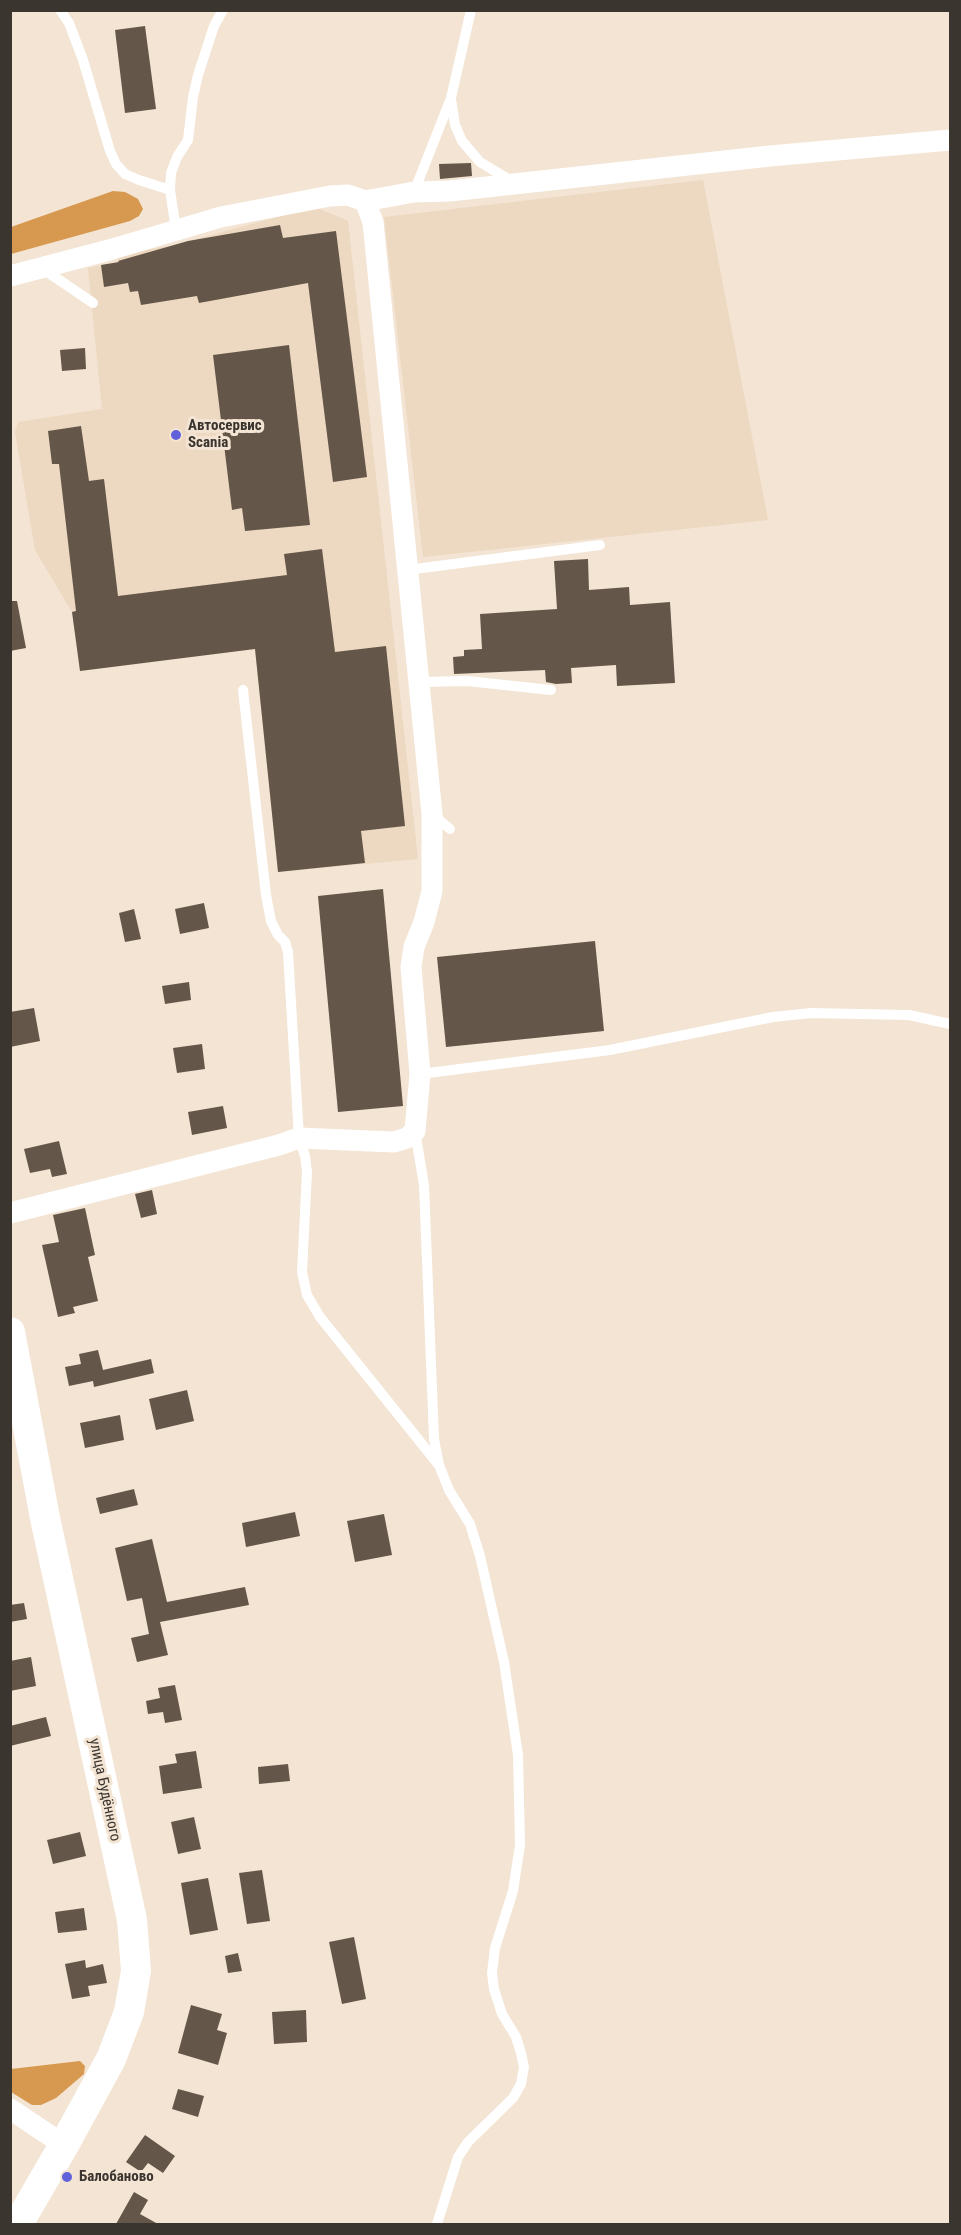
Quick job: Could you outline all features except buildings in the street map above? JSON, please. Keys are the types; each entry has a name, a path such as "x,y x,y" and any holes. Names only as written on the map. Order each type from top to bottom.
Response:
{"main road":[{"name":"улица Будённого","path":"10,1332 45,1518 132,1920 136,1971 129,2012 111,2058 18,2224"}],"street":[{"path":"10,276 42,269 221,217 330,196 348,195 365,201 414,192 450,191 770,156 951,140"},
{"path":"10,1213 298,1138 394,1142 407,1138 415,1131 420,1074 411,967 414,947 424,922 432,891 432,814 373,222 365,201"},
{"path":"10,2109 64,2145"}],"lane":[{"path":"60,10 69,23 83,60 116,164 125,174 170,190"},
{"path":"176,230 170,190 171,173 177,157 188,140 198,75 214,26 223,10"},
{"path":"414,192 451,98 471,10"},
{"path":"451,98 455,126 462,141 480,162 516,184"},
{"path":"42,269 93,303"},
{"path":"407,570 600,545"},
{"path":"419,682 466,681 551,690"},
{"path":"243,690 266,895 271,921 278,936 285,942 288,952 298,1138 305,1156 307,1172 302,1272 307,1295 320,1317 438,1465 449,1490 470,1524 477,1545 511,1696 518,1755 520,1845 513,1891 495,1948 492,1973 494,1989 502,2013 516,2037 524,2067 521,2084 513,2098 468,2142 458,2157 437,2224"},
{"path":"432,814 450,829"},
{"path":"420,1074 610,1050 773,1017 811,1013 909,1015 951,1024"},
{"path":"415,1131 424,1185 434,1439 438,1465"}],"shaded area":[{"path":"703,180 768,520 423,557 384,217"},
{"path":"113,191 125,192 138,199 143,209 139,216 130,221 11,254 11,227"},
{"path":"315,207 348,221 418,859 278,872 255,649 80,671 72,612 35,550 15,432 18,422 102,409 88,268 118,262 117,254 170,246"},
{"path":"80,2061 85,2066 84,2074 56,2098 41,2105 32,2105 11,2092 11,2069"}],"place":[{"name":"Автосервис Scania","path":"176,435"},
{"name":"Балобаново","path":"67,2177"}]}
